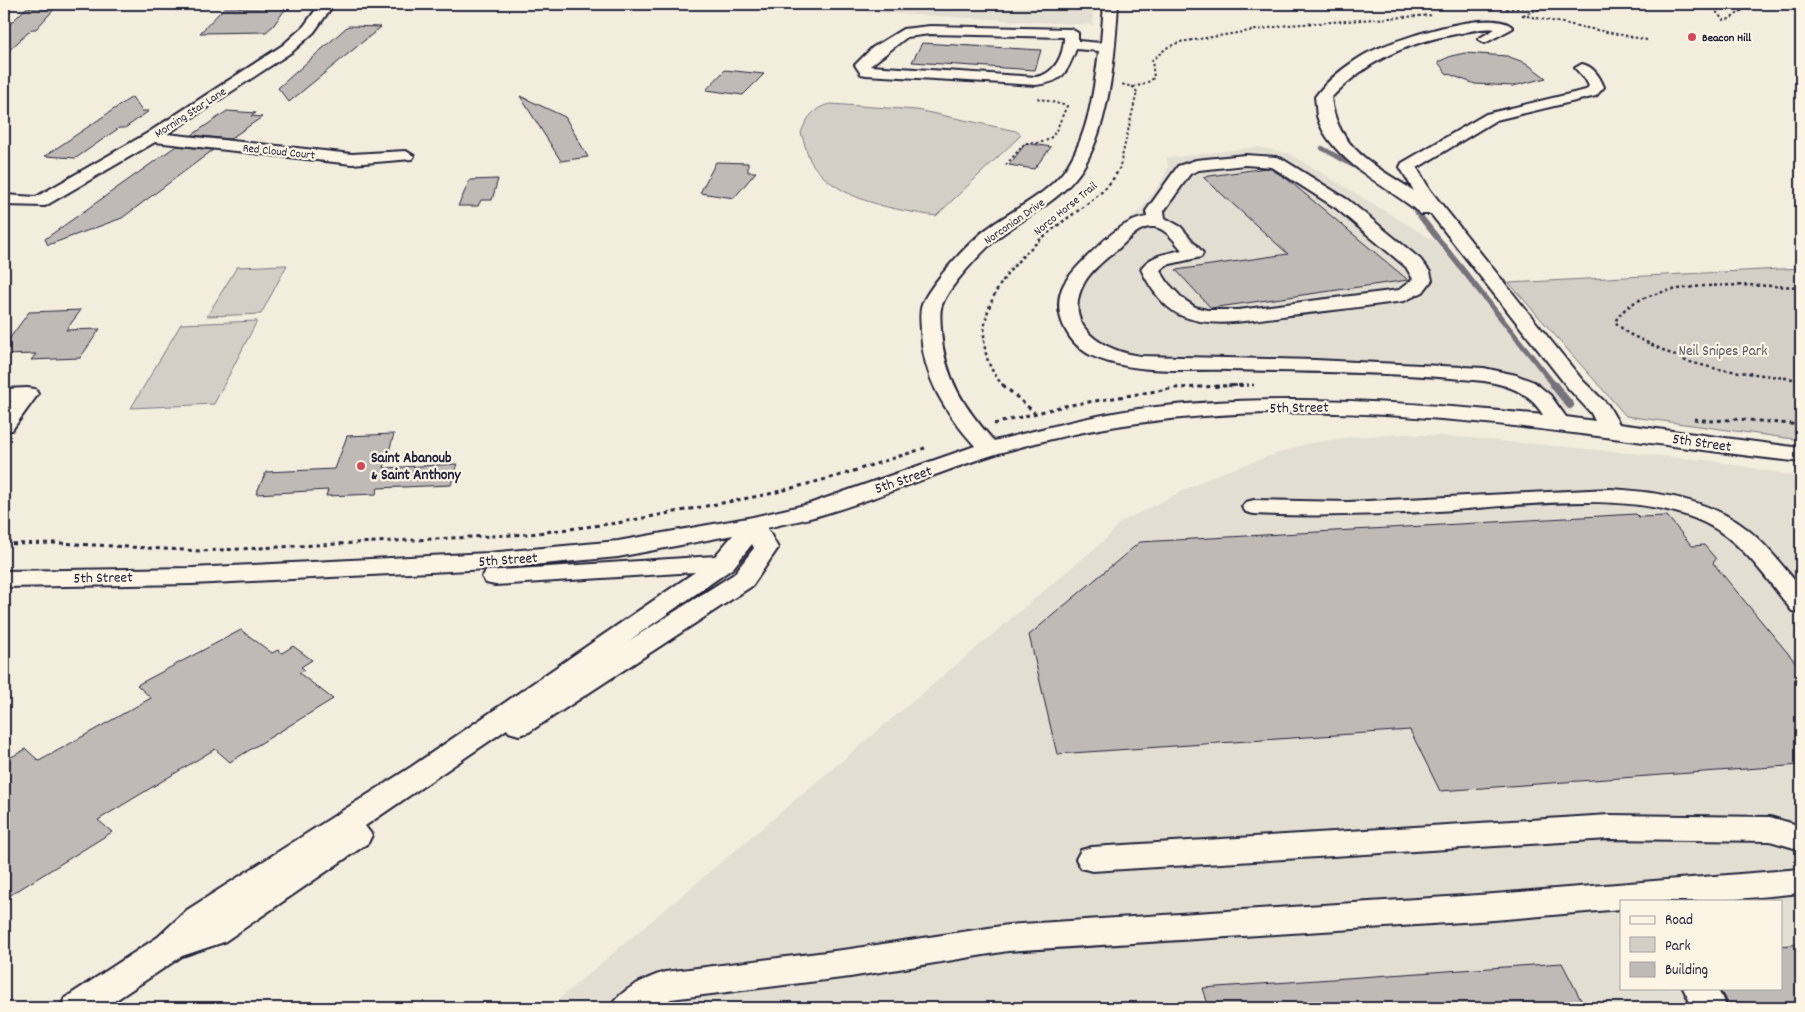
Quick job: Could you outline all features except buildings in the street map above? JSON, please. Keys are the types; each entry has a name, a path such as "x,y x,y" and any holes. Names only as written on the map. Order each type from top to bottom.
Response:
{"street":[{"name":"Morning Star Lane","path":"4,200 39,202 152,137 288,48 309,28 327,4"},
{"name":"Norconian Drive","path":"989,450 962,419 943,390 931,345 932,305 983,241 1056,191 1077,166 1090,138 1107,48 1111,4"},
{"path":"1485,39 1506,28 1493,22 1414,37 1396,44 1340,78 1323,97 1322,110 1337,138 1349,153 1363,165 1412,196 1428,211 1468,260 1491,278"},
{"path":"930,30 1071,33 1071,44 1061,71 1049,80 1036,81 866,71 862,65 877,51 904,33 930,30"},
{"path":"1071,44 1107,48"},
{"path":"1582,68 1593,78 1597,87 1591,93 1490,117 1408,167 1423,192 1576,385 1600,410 1610,429"},
{"name":"Red Cloud Court","path":"152,137 352,159 406,156"},
{"path":"1157,220 1155,211 1184,170 1196,165 1245,160 1276,162 1342,204 1413,263 1422,272 1423,280 1416,288 1404,294 1336,305 1228,316 1205,316 1188,311 1176,303 1155,280 1150,269 1160,261 1194,253 1169,225 1157,220 1145,221 1133,226 1074,284 1069,314 1073,326 1084,341 1102,353 1124,359 1159,363 1344,367 1493,376 1519,383 1538,393 1550,406 1558,423"},
{"path":"4,395 27,394 4,425"},
{"name":"5th Street","path":"4,579 192,576 440,564 618,549 753,524 816,509 989,450 1062,430 1138,416 1216,409 1359,407 1422,410 1610,429 1801,455"},
{"path":"1254,507 1306,510 1611,495 1668,504 1712,518 1742,536 1801,605"},
{"path":"77,1008 170,947 198,918 421,774 660,606 693,588 724,563 740,546 753,524"},
{"path":"170,947 212,932 538,712 743,580 766,548 753,524"},
{"path":"440,564 479,578 724,563"},
{"path":"1092,858 1609,827 1770,829 1801,838"},
{"path":"627,1008 665,986 850,962 1008,938 1676,896 1801,881"},
{"path":"1701,990 1710,1008"}],"path":[{"path":"1499,10 1562,4"},
{"path":"1710,4 1723,20 1730,19 1752,4"},
{"path":"1118,83 1133,87 1145,84 1154,78 1152,60 1168,47 1180,42 1288,25 1436,15"},
{"path":"1522,15 1647,40"},
{"name":"Norco Horse Trail","path":"1034,413 1004,387 989,367 984,324 991,302 1025,253 1112,181 1124,156 1128,127 1137,92 1133,87"},
{"path":"1006,165 1025,142 1043,144 1050,140 1067,106 1029,96"},
{"path":"1801,287 1669,289 1638,299 1623,309 1615,322 1627,334 1686,361 1717,369 1801,380"}],"shaded area":[{"path":"861,4 1093,4 1093,25 865,12 870,9"},
{"path":"1259,147 1290,154 1435,241 1573,412 1534,410 1530,399 1516,392 1475,382 1257,370 1171,369 1080,347 1067,335 1059,322 1060,303 1107,240 1138,212 1152,195 1165,175 1168,166 1167,158"},
{"path":"1407,434 1469,438 1714,461 1801,477 1801,1008 548,1008 1108,537 1119,523 1215,475 1305,444 1350,437"}],"green space":[{"path":"825,105 917,110 1016,131 1021,135 936,216 920,214 886,207 853,195 824,177 813,165 801,133 812,114"},
{"path":"287,265 261,314 207,316 237,267"},
{"name":"Neil Snipes Park","path":"1801,268 1801,440 1626,416 1509,283"},
{"path":"257,321 214,404 131,408 181,324"}],"waterway":[{"path":"1322,148 1361,170"},
{"path":"1359,169 1366,173"},
{"path":"1408,201 1555,386"},
{"path":"1554,385 1570,405"}],"place":[{"name":"Beacon Hill","path":"1692,37"},
{"name":"Saint Abanoub & Saint Anthony","path":"361,466"}]}
